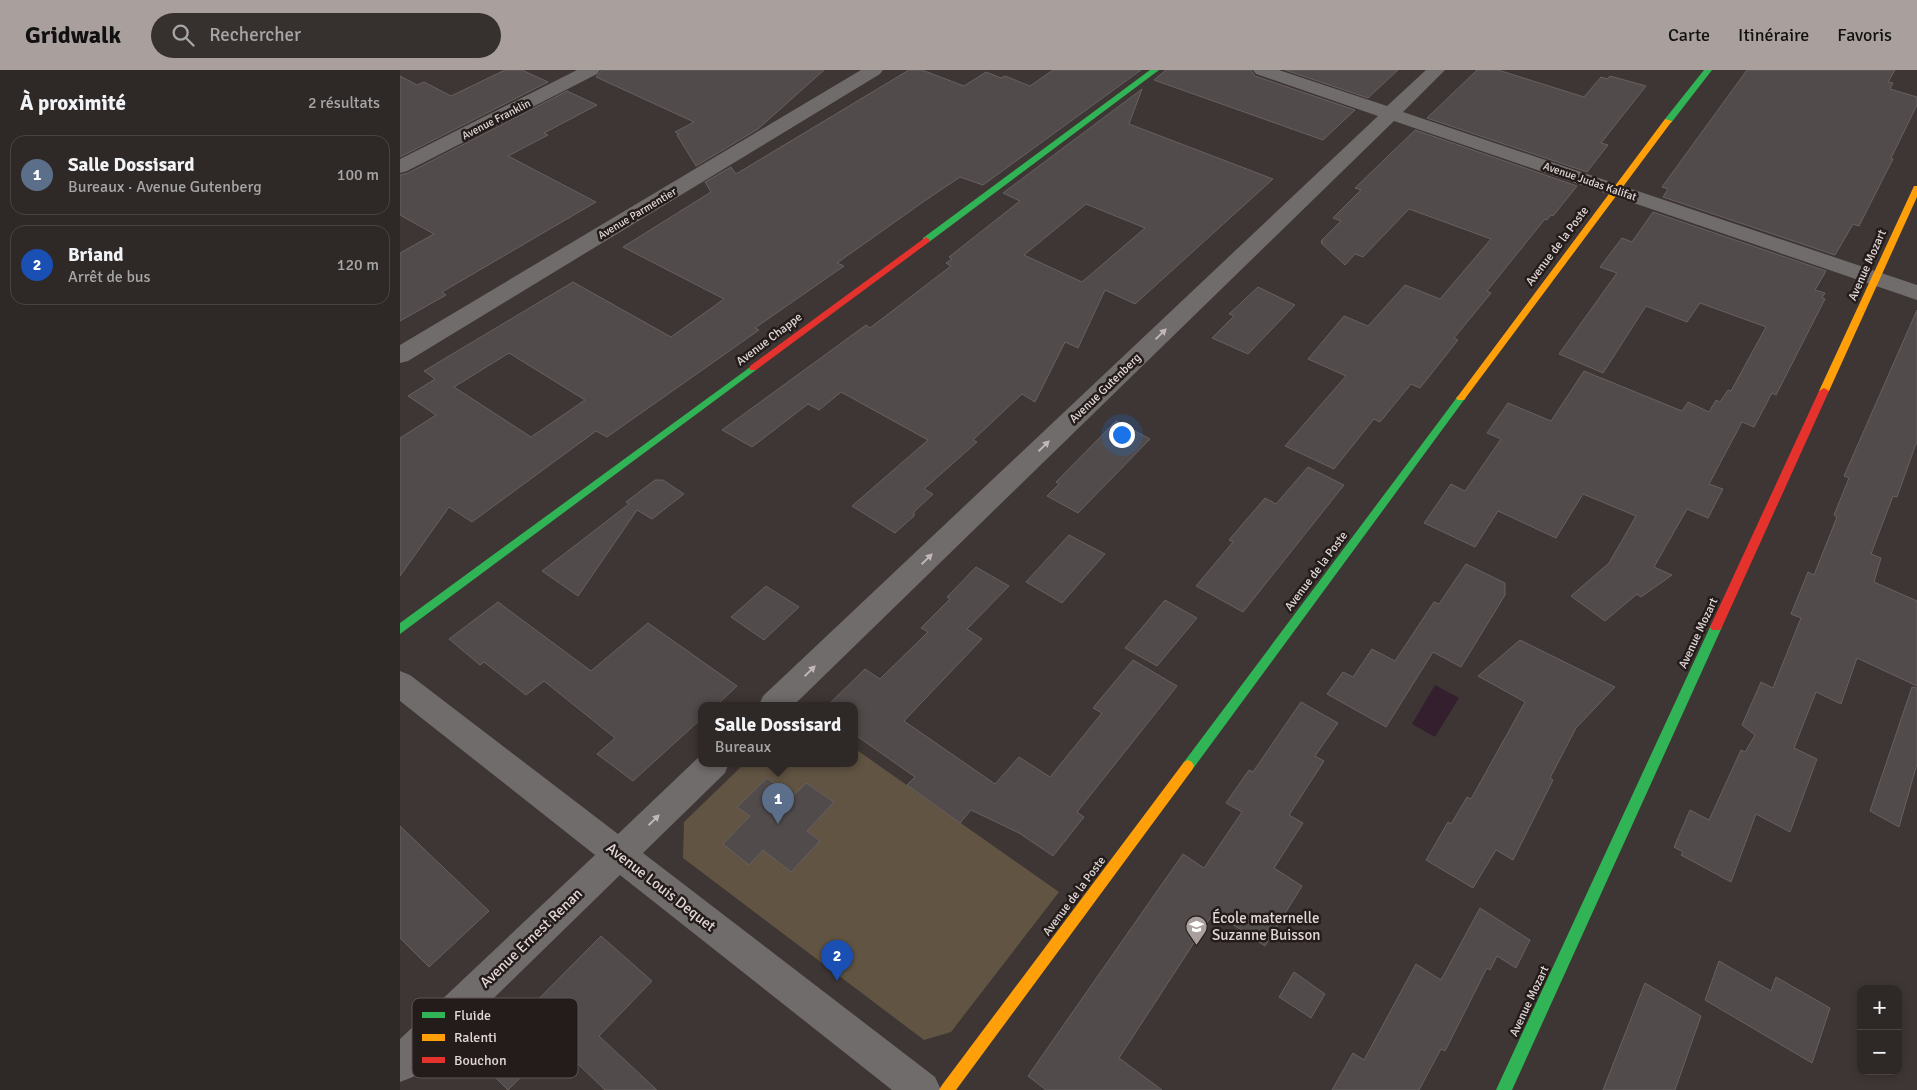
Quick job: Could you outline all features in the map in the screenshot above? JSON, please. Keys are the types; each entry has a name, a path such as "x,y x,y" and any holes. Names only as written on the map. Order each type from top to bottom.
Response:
{"street":[{"name":"Avenue Franklin","path":"400,167 591,70"},
{"name":"Avenue Parmentier","path":"400,355 874,70"},
{"name":"Avenue Chappe","path":"400,629 1155,70"},
{"name":"Avenue Judas Kalifat","path":"1262,70 1917,293"},
{"name":"Avenue Gutenberg","path":"777,702 1436,70"},
{"name":"Avenue de la Poste","path":"947,1090 1616,190 1708,70"},
{"name":"Avenue Mozart","path":"1504,1090 1917,188"},
{"name":"Avenue Louis Dequet","path":"400,684 922,1090"},
{"path":"619,854 710,767"},
{"name":"Avenue Ernest Renan","path":"469,998 619,854"},
{"name":"Avenue Ernest Renan","path":"400,1064 412,1052"}],"shaded area":[{"path":"1435,685 1459,698 1435,737 1412,724"},
{"path":"858,751 1059,892 951,1032 924,1040 683,858 684,822 741,767 858,767"}],"building":[{"path":"505,70 522,70 548,82 400,157 400,76 417,85 424,82 451,96"},
{"path":"602,70 824,70 758,129 696,166 677,135 679,134 675,132 694,122 596,77"},
{"path":"909,70 922,70 964,86 986,72 1001,78 1005,76 1030,86 1053,70 1141,70 983,185 960,177 923,202 837,263 844,266 755,328 759,330 607,437 596,431 472,522 449,507 400,576 400,438 436,415 408,396 435,379 424,371 573,282 671,337 724,299 623,247 711,192 705,182 731,167 736,174","holes":["509,353 585,400 531,437 454,387"]},
{"path":"1166,70 1251,70 1255,76 1355,110 1323,140 1154,80"},
{"path":"1285,70 1398,70 1368,98"},
{"path":"1477,70 1498,70 1584,97 1601,77 1607,79 1610,76 1646,86 1601,143 1608,145 1587,172 1427,118"},
{"path":"1747,70 1895,70 1888,82 1893,83 1890,89 1917,97 1917,105 1891,158 1893,159 1859,226 1853,224 1835,255 1663,197 1668,189 1662,187"},
{"path":"1142,89 1129,124 1273,179 1135,304 1105,290 1078,348 1065,342 1035,402 1022,394 973,440 977,442 924,489 933,494 914,512 914,516 895,533 852,506 928,440 841,392 819,410 808,404 752,447 722,430 866,325 870,328 951,266 946,263 952,259 949,257 1020,201 1003,193","holes":["1086,204 1145,228 1082,282 1024,255"]},
{"path":"567,91 597,105 544,133 548,135 508,156 596,202 442,292 446,295 400,321 400,253 434,234 400,215 400,175 408,173"},
{"path":"1415,130 1577,186 1553,216 1551,215 1547,220 1545,219 1487,291 1491,293 1454,338 1458,340 1420,388 1411,384 1380,422 1374,419 1334,469 1285,446 1346,376 1308,359 1344,316 1368,326 1405,285 1440,299 1491,239 1409,209 1363,257 1355,254 1345,265 1321,243 1341,221 1333,218 1361,190 1355,188"},
{"path":"1653,212 1826,271 1815,290 1825,293 1822,298 1825,299 1776,395 1772,393 1754,427 1742,422 1709,484 1723,489 1708,518 1687,509 1654,567 1672,575 1641,597 1637,594 1605,621 1571,596 1609,563 1636,516 1583,494 1556,538 1498,511 1475,547 1424,523 1451,484 1465,491 1501,439 1487,433 1508,403 1551,421 1584,371 1682,411 1688,402 1709,412 1716,400 1720,402 1728,390 1731,391 1766,327 1700,303 1687,322 1646,306 1603,373 1559,354 1617,273 1600,267 1622,238 1632,242"},
{"path":"1258,287 1295,305 1248,354 1212,338 1234,316 1229,314"},
{"path":"1917,310 1917,441 1897,497 1893,496 1871,554 1881,558 1874,582 1917,601 1917,686 1857,658 1841,704 1816,692 1794,748 1817,759 1790,832 1756,814 1731,882 1681,855 1683,852 1674,847 1690,810 1709,820 1741,750 1745,752 1755,735 1742,725 1761,682 1773,688 1801,618 1791,614 1808,572 1814,575 1837,517 1834,515 1849,478 1844,476"},
{"path":"1116,421 1150,439 1078,513 1047,496 1059,484 1056,482"},
{"path":"1308,467 1344,485 1243,612 1196,586 1233,542 1229,540 1265,498 1276,504"},
{"path":"655,480 663,480 684,494 652,519 637,510 578,596 542,571 629,504 626,502"},
{"path":"1069,535 1105,554 1062,603 1026,582"},
{"path":"1466,564 1505,583 1505,595 1461,667 1433,652 1386,727 1327,694 1343,672 1353,677 1372,649 1395,661 1434,602 1439,604"},
{"path":"976,567 1009,586 967,629 982,639 904,721 995,784 1019,757 1050,777 1102,713 1093,708 1133,660 1177,686 1077,812 1084,817 1053,856 1019,833 971,810 960,823 907,785 915,777 858,737 858,702 831,702 865,669 880,679 928,632 921,628 950,599 947,597"},
{"path":"766,586 799,607 764,640 731,617"},
{"path":"1165,600 1197,618 1157,666 1125,648"},
{"path":"498,602 591,671 648,623 737,686 720,702 698,702 698,722 633,781 597,754 615,738 544,681 526,695 484,662 480,665 449,639"},
{"path":"1520,640 1615,687 1576,728 1550,778 1553,780 1513,860 1496,850 1473,888 1426,860 1448,822 1451,824 1467,797 1471,799 1525,702 1478,676"},
{"path":"1912,687 1917,688 1917,764 1899,827 1870,811"},
{"path":"1301,702 1338,723 1315,756 1324,761 1289,815 1303,823 1274,868 1302,886 1265,946 1214,912 1119,1058 1162,1090 1046,1090 1028,1076 1183,854 1204,868 1242,812 1226,803 1249,770 1253,772"},
{"path":"767,778 792,797 806,783 834,802 807,831 820,841 791,872 763,850 749,865 723,844 750,816 737,807"},
{"path":"400,826 489,911 429,967 400,938"},
{"path":"1480,908 1530,940 1516,968 1497,956 1490,970 1487,968 1445,1051 1441,1049 1419,1090 1332,1090 1353,1053 1364,1060 1416,964 1441,980"},
{"path":"601,936 652,981 599,1036 657,1090 605,1090 578,1064 578,998 540,998"},
{"path":"1719,961 1771,991 1776,977 1830,1008 1812,1063 1705,1000"},
{"path":"1294,972 1325,994 1311,1018 1279,997"},
{"path":"1645,983 1701,1016 1675,1090 1603,1090"},
{"path":"496,1078 520,1078 508,1090"}],"traffic: fast":[{"path":"926,240 1155,70"},
{"path":"1668,121 1708,70"},
{"path":"400,629 753,368"},
{"path":"1188,766 1461,398"},
{"path":"1504,1090 1716,627"}],"traffic: slow":[{"path":"1461,398 1668,121"},
{"path":"1824,391 1917,188"},
{"path":"947,1090 1188,766"}],"traffic: jam":[{"path":"753,368 926,240"},
{"path":"1716,627 1824,391"}],"place":[{"name":"Salle Dossisard","path":"778,824"},
{"name":"École maternelle Suzanne Buisson","path":"1196,946"},
{"name":"Briand","path":"837,981"}]}
